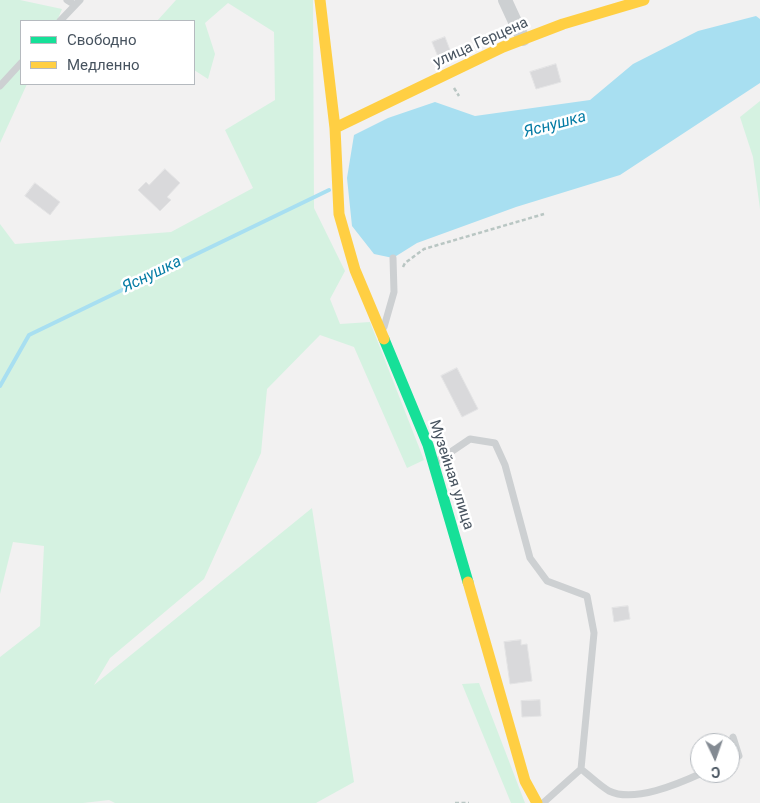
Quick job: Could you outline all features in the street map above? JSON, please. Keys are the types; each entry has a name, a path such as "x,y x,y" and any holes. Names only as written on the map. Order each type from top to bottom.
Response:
{"street":[{"name":"Музейная улица","path":"320,0 335,128 339,214 355,270 428,445 525,781 537,803"},
{"path":"505,0 523,39"},
{"name":"улица Герцена","path":"335,128 523,39 563,24 644,0"}],"lane":[{"path":"61,20 77,3 66,0"},
{"path":"0,86 20,64"},
{"path":"382,334 394,292 393,258"},
{"path":"434,464 470,439 494,443 505,465 530,558 547,581 587,596 594,633 581,769 543,803"},
{"path":"581,769 609,791 621,795 656,794 690,778"}],"path":[{"path":"402,270 405,263 424,249 544,214"},
{"path":"455,803 469,803"}],"green space":[{"path":"0,0 20,0 62,9 57,20 20,20 20,85 27,85 0,143"},
{"path":"176,0 313,0 314,208 345,271 330,299 340,324 370,322 424,460 407,468 354,347 320,335 267,389 261,453 204,579 110,658 94,685 312,508 354,782 316,803 115,803 109,800 83,803 0,803 0,657 40,626 44,546 13,542 0,594 0,224 15,244 171,232 253,188 225,130 275,100 274,32 228,3 205,23 215,54 208,79 195,71 195,20 158,20"},
{"path":"760,101 760,209 753,157 740,117"},
{"path":"479,683 525,803 511,803 462,684"}],"water":[{"path":"756,16 760,19 760,83 620,175 516,207 417,243 393,258 374,254 352,226 347,178 354,135 388,118 435,102 475,116 590,100 633,64 698,31"}],"building":[{"path":"445,37 453,58 441,64 432,42"},
{"path":"556,64 561,82 536,89 530,72"},
{"path":"165,169 180,183 167,197 171,200 160,211 138,190 146,182 149,185"},
{"path":"35,183 60,202 50,215 25,196"},
{"path":"457,368 478,409 462,417 441,376"},
{"path":"628,606 630,619 614,622 612,608"},
{"path":"521,640 521,645 527,644 532,681 510,684 504,642"},
{"path":"540,700 541,716 522,717 521,701"}],"waterway":[{"name":"Яснушка","path":"0,386 29,335 329,190"}],"traffic: fast":[{"path":"384,339 428,445 468,582"}],"traffic: slow":[{"path":"320,0 335,128 339,214 355,270 384,339"},
{"path":"335,128 503,47 563,24 644,0"},
{"path":"468,582 525,781 537,803"}]}
